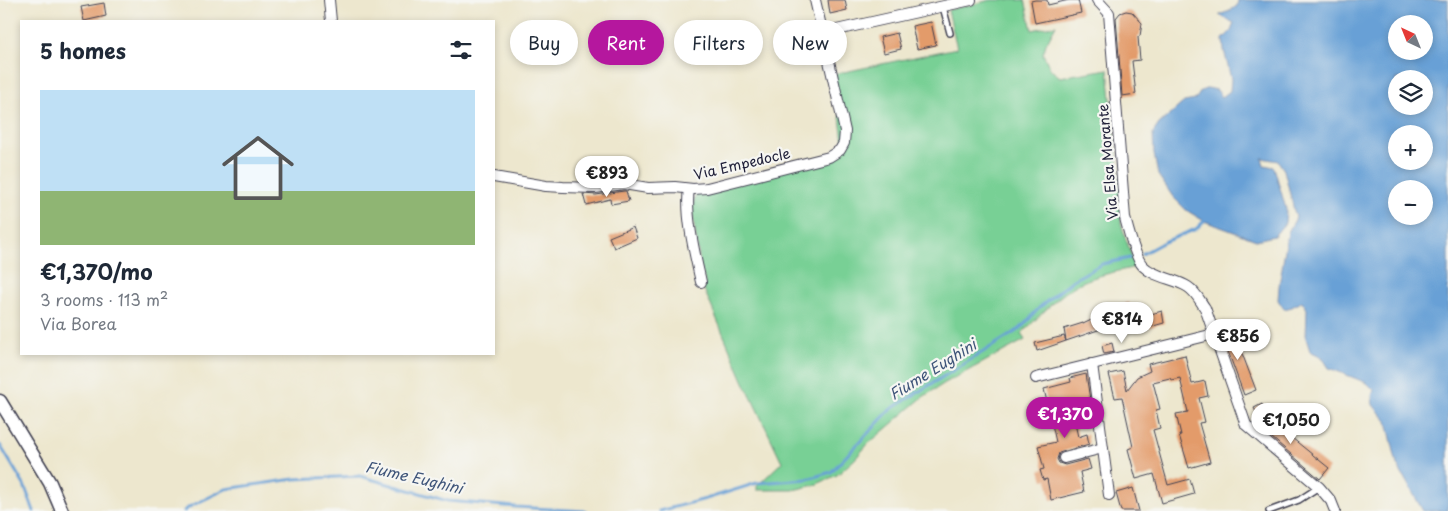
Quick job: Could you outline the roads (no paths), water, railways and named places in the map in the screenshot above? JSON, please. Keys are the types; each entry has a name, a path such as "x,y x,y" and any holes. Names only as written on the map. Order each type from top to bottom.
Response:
{"street":[{"path":"329,0 331,20"},
{"name":"Via Empedocle","path":"815,0 820,20"},
{"path":"847,27 942,3 970,0"},
{"name":"Via Elsa Morante","path":"1097,0 1110,13 1125,218 1141,265 1152,273 1188,287 1196,295 1205,308 1246,425 1319,487 1331,501 1335,511"},
{"name":"Via Empedocle","path":"495,177 563,187 595,188 624,184 648,188 707,188 829,157 840,150 844,143 845,131 830,65"},
{"path":"689,189 687,199 701,282"},
{"path":"1036,378 1214,334"},
{"path":"1092,364 1109,495"},
{"path":"0,401 50,484 62,511"},
{"path":"1064,458 1103,448"}],"lane":[{"path":"942,3 950,33"},
{"path":"1270,511 1299,500 1319,487"}],"water":[{"path":"1238,0 1448,0 1448,511 1423,511 1397,465 1387,421 1373,405 1372,396 1374,390 1367,383 1329,368 1322,357 1310,351 1306,338 1307,309 1302,301 1284,309 1278,300 1288,232 1296,218 1284,170 1278,161 1262,158 1264,165 1274,167 1286,209 1285,223 1274,236 1256,240 1204,221 1186,210 1173,197 1158,175 1153,133 1159,124 1184,102 1195,100 1201,91 1208,88 1217,90 1222,97 1230,91 1231,79 1223,39 1231,31 1234,23 1219,15 1237,6"}],"waterway":[{"name":"Fiume Eughini","path":"1142,254 1164,242 1196,229 1204,221"},
{"name":"Fiume Eughini","path":"659,511 757,483 807,479 831,472 891,409 1020,329 1040,307 1073,280 1102,264 1130,258"},
{"path":"0,445 24,485 34,511"},
{"name":"Fiume Eughini","path":"184,511 226,489 294,479 360,476 448,501 585,511"}]}
